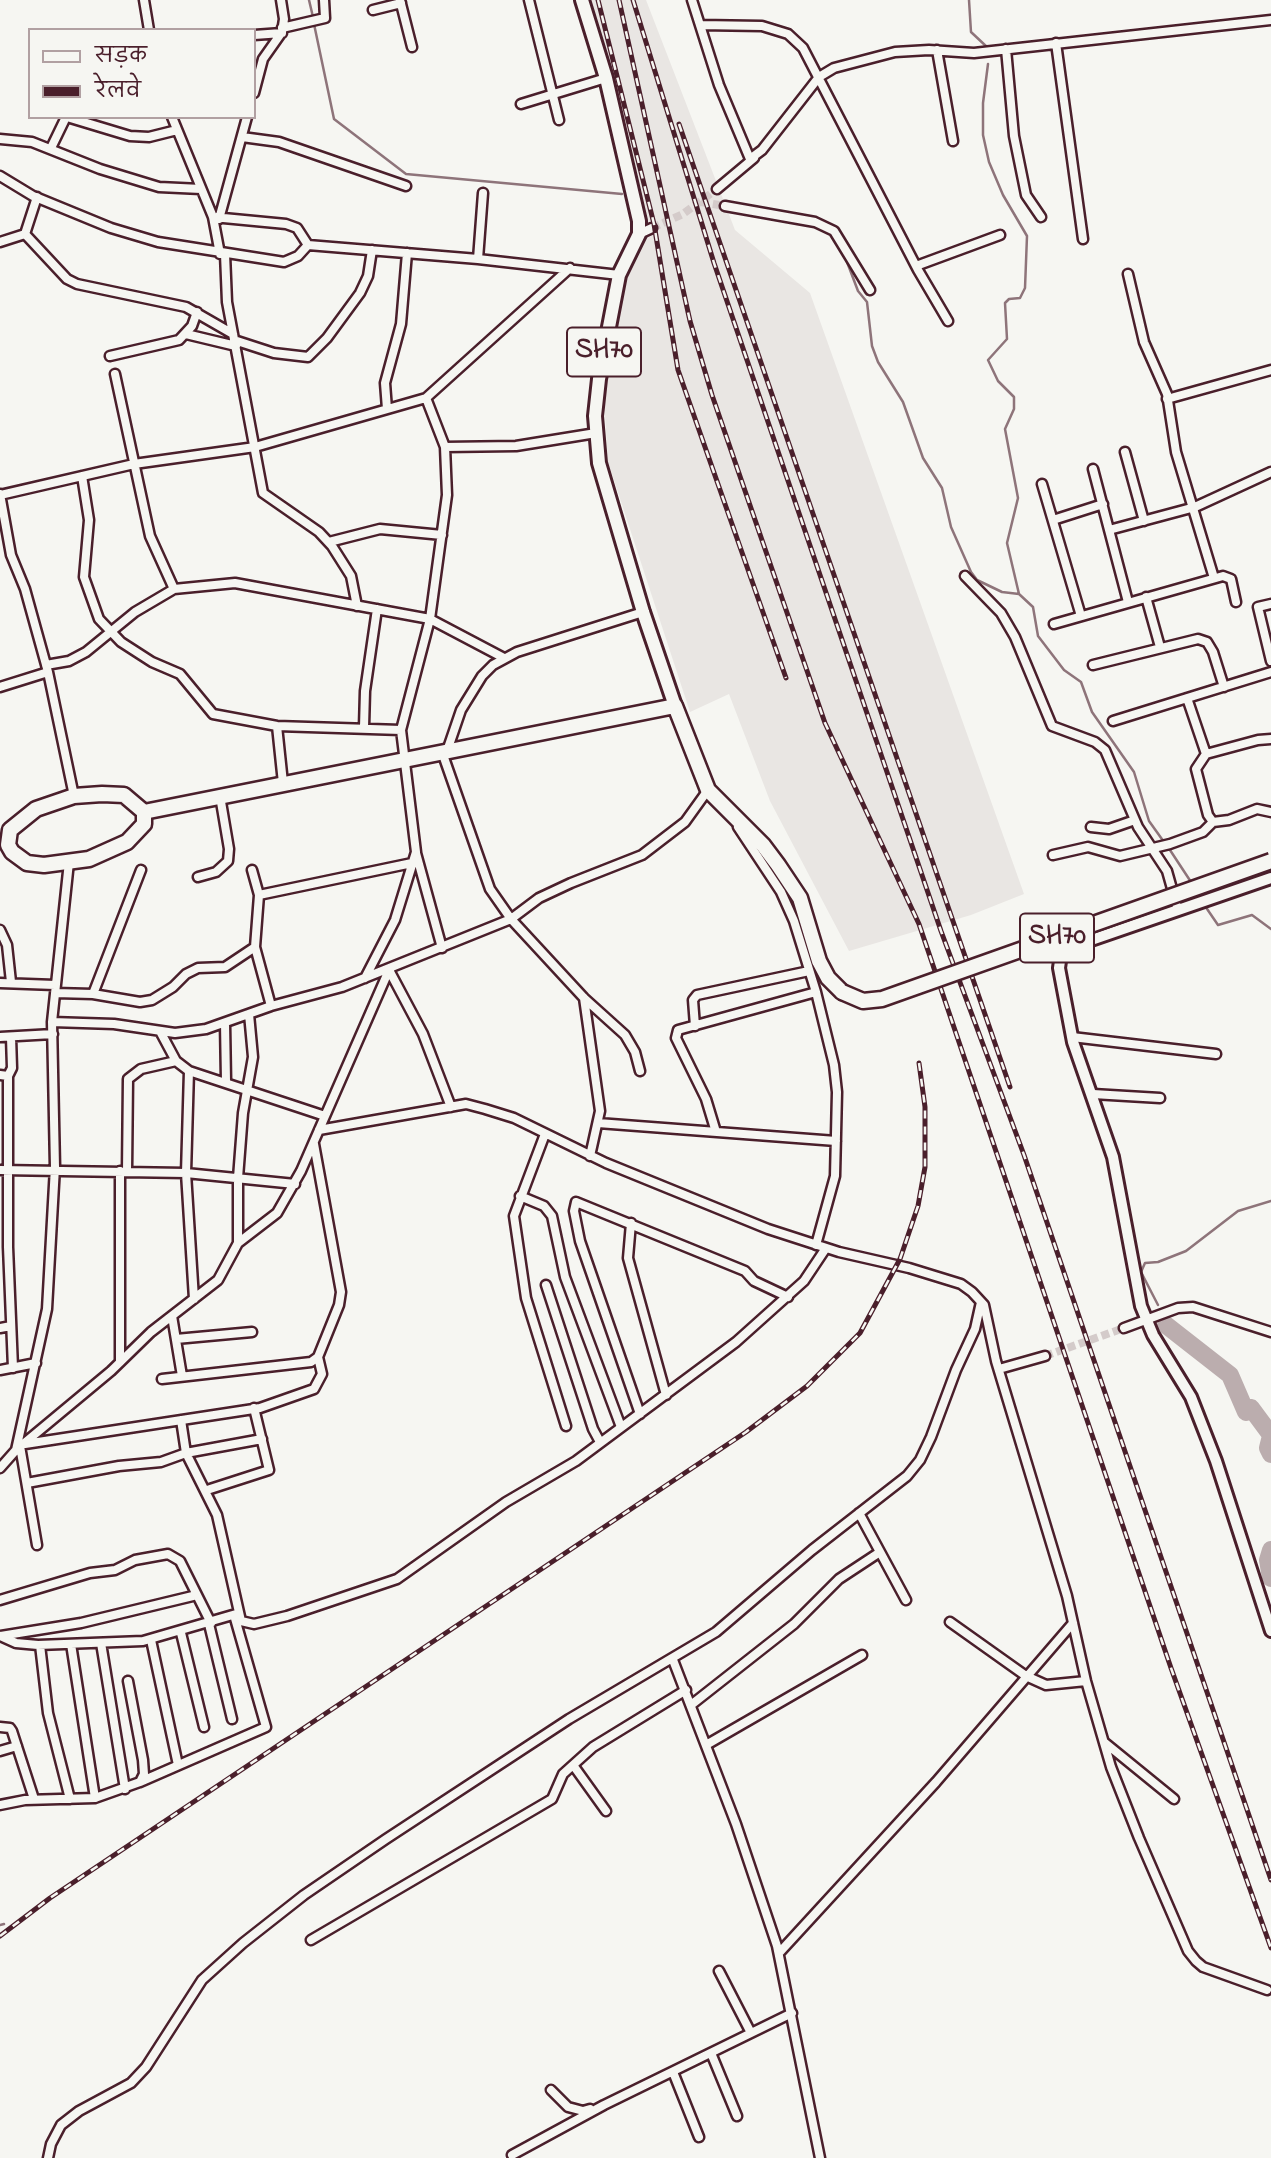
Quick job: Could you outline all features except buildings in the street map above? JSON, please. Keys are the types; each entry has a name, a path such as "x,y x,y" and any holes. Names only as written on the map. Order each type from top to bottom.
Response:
{"highway":[{"path":"145,812 675,706"},
{"name":"SH70","path":"675,706 709,790 730,814 764,845 800,898 819,961 828,978 842,992 863,1001 882,999 1271,861"},
{"path":"124,794 145,812 144,824 127,842 89,859 27,863 18,859 4,846 10,830 20,820 36,809 74,796 124,794"}],"main road":[{"path":"582,0 606,78 634,193 639,234"},
{"name":"SH70","path":"639,234 619,275 599,379 596,433 599,463 643,612 675,706"}],"street":[{"path":"144,0 149,28"},
{"path":"256,86 263,60 282,30 281,0"},
{"path":"256,35 321,19 326,14 324,0"},
{"path":"529,0 559,120"},
{"path":"692,0 747,155 754,158"},
{"path":"373,10 400,1 412,47"},
{"path":"717,189 754,158 819,77 834,68 895,52 937,50 974,53 1271,20"},
{"path":"700,25 762,26 788,34 803,48 916,266 948,321"},
{"path":"1056,43 1083,239"},
{"path":"1006,49 1014,136 1026,195 1041,217"},
{"path":"937,50 953,141"},
{"path":"520,104 606,78"},
{"path":"51,148 65,119"},
{"path":"73,119 130,136 149,137 177,130"},
{"path":"173,119 216,218 227,302 263,493 329,542 351,576 358,606"},
{"path":"216,218 246,119"},
{"path":"242,137 279,142 406,186"},
{"path":"0,139 32,142 124,178 159,187 201,188"},
{"path":"0,176 37,197 111,228 222,254 284,262 298,256 307,245"},
{"path":"478,259 483,193"},
{"path":"25,234 37,197"},
{"path":"725,206 815,222 834,231 870,290"},
{"path":"216,218 286,224 298,228 307,245"},
{"path":"639,234 652,228"},
{"path":"0,242 25,234"},
{"path":"25,234 66,279 77,284 197,312 234,340"},
{"path":"916,266 1000,235"},
{"path":"307,245 478,259 619,275"},
{"path":"110,356 159,346 186,334 234,340 274,353 309,357 327,338 360,293 368,276 372,250"},
{"path":"387,409 385,383 401,324 407,253"},
{"path":"74,796 47,668 25,589 12,555 0,494 134,464 255,447 426,397 570,268"},
{"path":"1128,274 1143,342 1167,399 1176,453 1195,507 1214,578"},
{"path":"186,334 197,312"},
{"path":"1167,399 1271,370"},
{"path":"115,373 150,536 174,589"},
{"path":"426,397 445,447 447,495 430,619 401,730 416,852 442,948"},
{"path":"445,447 516,446 596,433"},
{"path":"1125,452 1144,521"},
{"path":"1093,469 1128,602"},
{"path":"1109,530 1195,507 1271,472"},
{"path":"82,477 89,520 84,577 94,608 109,631 136,653 180,674 214,714 277,726 401,730"},
{"path":"1042,484 1081,616"},
{"path":"1053,520 1103,504"},
{"path":"329,542 380,529 442,535"},
{"path":"965,576 1001,613 1015,637 1052,726 1095,742 1105,750 1135,820 1167,871 1178,911"},
{"path":"1054,624 1228,576 1237,602"},
{"path":"0,687 86,652 135,612 174,589 205,583 235,583 430,619 504,658"},
{"path":"1146,597 1160,648"},
{"path":"1271,604 1258,607 1271,661"},
{"path":"364,727 365,691 377,609"},
{"path":"640,1071 631,1043 584,998 511,919 491,889 444,752 482,676 504,658 643,612"},
{"path":"1093,666 1198,639 1207,642 1224,687"},
{"path":"1113,721 1271,672"},
{"path":"1187,698 1206,754"},
{"path":"277,726 283,783"},
{"path":"1213,822 1208,814 1196,769 1206,754 1270,736"},
{"path":"52,1022 114,1024 161,1033 191,1031 225,1023 271,1006 300,1000 389,970 511,919 560,888 642,855 685,822 709,790"},
{"path":"198,877 216,872 228,860 229,849 220,796"},
{"path":"1053,855 1088,847 1120,856 1203,832 1213,822 1229,820 1257,809 1271,812"},
{"path":"730,814 781,892 794,921 816,992 834,1065 835,1176 827,1215 816,1245"},
{"path":"1091,827 1109,829 1135,820"},
{"path":"365,978 395,920 416,852"},
{"path":"37,1545 20,1447 47,1309 55,1169 52,1022 69,862"},
{"path":"259,895 412,863"},
{"path":"93,994 141,870"},
{"path":"252,870 259,895 255,947 271,1006"},
{"path":"1271,878 1243,890 1068,948 1061,954 1059,968 1072,1037 1113,1157 1134,1279 1146,1320 1191,1397 1216,1461 1271,1631"},
{"path":"0,930 7,946 11,982"},
{"path":"0,983 11,982 132,1001 152,1000 173,987 186,974 198,968 225,967 255,947"},
{"path":"389,970 423,1034 452,1107"},
{"path":"0,1468 20,1447 172,1316 218,1280 238,1243 277,1213 295,1184 389,970"},
{"path":"695,1026 693,1000 697,995 809,971"},
{"path":"716,1132 706,1099 676,1038 678,1030 816,992"},
{"path":"584,998 598,1093 598,1124 590,1156"},
{"path":"238,1243 238,1178 243,1113 253,1057 249,1014"},
{"path":"225,1023 226,1081"},
{"path":"161,1033 176,1061 189,1071 226,1081 325,1116"},
{"path":"0,1037 53,1034"},
{"path":"11,1037 12,1068 4,1075 10,1170 13,1368"},
{"path":"1072,1037 1216,1054"},
{"path":"120,1362 123,1171 128,1079 141,1069 176,1061"},
{"path":"189,1071 186,1173 194,1299"},
{"path":"1093,1094 1160,1098"},
{"path":"319,1130 466,1104 485,1109 590,1156 768,1229 826,1248 961,1284 981,1302 1073,1623 1086,1681 1104,1742 1139,1838 1188,1951 1203,1968 1234,1976 1267,1990"},
{"path":"598,1124 836,1141"},
{"path":"545,1134 514,1216 526,1298 566,1426"},
{"path":"162,1378 311,1362 318,1357 341,1297 314,1142"},
{"path":"0,1170 186,1173 295,1184"},
{"path":"520,1196 544,1206 552,1216 565,1277 621,1427"},
{"path":"640,1414 580,1241 573,1205 579,1202 745,1271 754,1281 788,1297"},
{"path":"631,1223 628,1258 666,1395"},
{"path":"236,1614 241,1621 254,1624 397,1579 506,1502 566,1468 736,1342 804,1281 826,1248"},
{"path":"546,1285 593,1429 600,1442"},
{"path":"48,2158 51,2144 61,2125 79,2110 131,2083 146,2067 202,1980 243,1943 304,1895 386,1839 569,1719 673,1660 747,1608 906,1476 920,1460 975,1329 981,1302"},
{"path":"1124,1328 1178,1308 1194,1307 1271,1332"},
{"path":"172,1316 182,1377"},
{"path":"0,1328 11,1326"},
{"path":"176,1339 252,1332"},
{"path":"999,1369 1045,1356"},
{"path":"20,1447 254,1408 314,1389 322,1374 318,1357"},
{"path":"0,1370 36,1363"},
{"path":"207,1490 269,1470 254,1408"},
{"path":"0,1805 34,1799 95,1798 125,1789 266,1727 236,1614 217,1515 207,1490 186,1453 181,1420"},
{"path":"27,1483 119,1466 161,1462 186,1453 262,1438"},
{"path":"859,1513 906,1600"},
{"path":"691,1705 794,1624 839,1579 880,1552"},
{"path":"0,1600 90,1573 115,1570 135,1560 168,1554 180,1561 210,1624 232,1719"},
{"path":"197,1595 81,1623 0,1636 16,1643 40,1645 151,1640 236,1614"},
{"path":"950,1622 1026,1676 1046,1685 1086,1681"},
{"path":"779,1953 936,1782 1073,1623"},
{"path":"181,1633 204,1727"},
{"path":"151,1640 178,1765"},
{"path":"101,1643 125,1789"},
{"path":"71,1644 95,1798"},
{"path":"40,1645 50,1724 70,1799"},
{"path":"706,1745 862,1655"},
{"path":"673,1660 706,1745 779,1953 820,2158"},
{"path":"128,1681 143,1760 144,1774 140,1782"},
{"path":"312,1940 552,1800 563,1774 593,1747 686,1690"},
{"path":"0,1727 10,1728 34,1799"},
{"path":"1104,1742 1174,1799"},
{"path":"0,1751 17,1746"},
{"path":"573,1765 606,1811"},
{"path":"719,1971 751,2034"},
{"path":"512,2155 604,2105 792,2013"},
{"path":"710,2053 737,2116"},
{"path":"673,2072 699,2137"},
{"path":"551,2090 568,2107 583,2111 604,2105"}],"shaded area":[{"path":"589,0 646,0 735,230 810,293 1024,894 971,915 849,951 770,801 729,694 690,712 608,462 604,399 612,337 628,263 647,237 607,52"}],"waterway":[{"path":"309,0 313,17"},
{"path":"969,0 971,32 987,47"},
{"path":"314,24 334,119 406,174 622,194"},
{"path":"988,64 983,103 983,135 989,162 1003,195 1027,236 1025,288 1020,298 1009,299 1005,303 1007,339 988,360 998,381 1014,397 1014,409 1005,429 1018,498 1007,543 1019,594 1033,607 1038,636 1064,670 1081,682 1092,712 1134,772 1149,821 1164,842"},
{"path":"757,216 782,220"},
{"path":"844,254 858,291 867,302 872,346 878,362 903,402 923,458 942,488 951,527 971,572 977,580 1002,592 1019,594"},
{"path":"1168,847 1193,885"},
{"path":"1203,903 1218,925 1252,915 1271,929"},
{"path":"1158,1305 1141,1272 1145,1263 1158,1262 1186,1251 1238,1211 1271,1201"},
{"path":"1166,1325 1230,1375 1246,1412 1251,1408 1271,1435"},
{"path":"1271,1436 1268,1448 1271,1454"},
{"path":"1271,1550 1268,1560 1271,1578"},
{"path":"0,1925 4,1924"}],"tunnel":[{"path":"652,228 683,214 717,189"},
{"path":"701,202 725,206"},
{"path":"1045,1356 1124,1328"}],"railway":[{"path":"598,0 654,224 678,370 786,678"},
{"path":"619,0 690,321 712,395 825,723 919,924 1171,1668 1271,1948"},
{"path":"633,0 714,263 941,931 1024,1155 1271,1880"},
{"path":"679,124 1010,1087"},
{"path":"0,1936 50,1898 746,1432 807,1386 860,1333 900,1259 918,1206 925,1167 925,1107 919,1063"}]}
